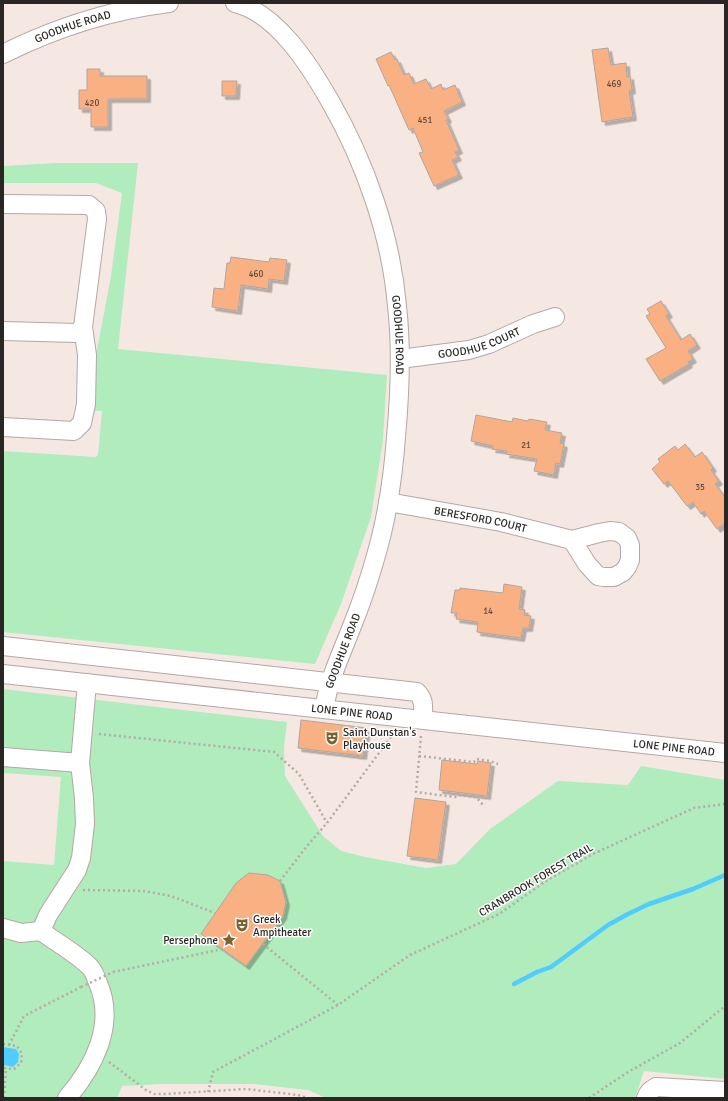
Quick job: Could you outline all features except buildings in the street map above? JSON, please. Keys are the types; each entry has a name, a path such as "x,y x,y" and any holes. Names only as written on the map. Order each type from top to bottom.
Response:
{"street":[{"name":"GOODHUE ROAD","path":"3,54 44,35 95,18 169,3"},
{"name":"GOODHUE ROAD","path":"241,4 257,12 286,38 304,59 338,114 362,165 379,215 394,281 398,312 400,359 399,412 388,502 382,531 367,584 330,682 324,709"},
{"path":"3,204 89,205 96,211 97,219 83,328 87,355 86,404 82,423 74,431 3,427"},
{"name":"GOODHUE COURT","path":"400,359 468,350 489,344 555,317"},
{"path":"3,331 77,333 83,328"},
{"name":"BERESFORD COURT","path":"388,502 501,522 572,540"},
{"path":"3,646 417,692 423,701 422,727"},
{"name":"LONE PINE ROAD","path":"3,674 324,709 422,727 725,753"},
{"path":"41,931 48,915 77,870 83,841 85,824 84,798 80,763 87,683"},
{"path":"3,758 80,763"},
{"path":"3,928 21,933 41,931 92,968 102,993 104,1022 99,1047 79,1085 67,1098"},
{"path":"646,1098 651,1089 656,1087 725,1091"}],"path":[{"path":"422,727 416,792 455,797 458,795 476,797 484,806"},
{"path":"280,881 327,823 394,732"},
{"path":"98,734 274,752 299,774 327,823"},
{"path":"419,756 474,762 476,760 483,760 498,764"},
{"name":"CRANBROOK FOREST TRAIL","path":"208,1092 213,1072 338,1005 410,954 499,914 549,879 595,853 694,808 725,804"},
{"path":"63,891 108,889 144,890 171,896 215,913"},
{"path":"263,944 338,1005"},
{"path":"9,1045 24,1016 112,972 223,949"},
{"path":"589,1098 628,1072 680,1043 725,1006"},
{"path":"3,1044 17,1046 22,1054 20,1063 14,1069 5,1068 4,1098"},
{"path":"97,1053 146,1090 154,1094 246,1089 298,1095 307,1098"}],"green space":[{"path":"55,163 138,163 118,349 387,375 383,440 371,517 341,604 315,664 3,632 3,451 95,457 98,455 102,411 93,411 96,355 111,276 122,193 96,183 3,183 3,166"},
{"path":"3,689 287,722 284,747 285,776 323,836 341,851 426,868 456,864 490,829 558,781 628,785 641,766 725,780 725,1079 644,1071 635,1098 326,1098 308,1090 254,1084 163,1084 122,1086 117,1098 3,1098 3,1065 13,1067 16,1049 3,1047 3,861 54,865 61,777 3,773"}],"water":[{"path":"3,1047 16,1049 19,1054 18,1062 13,1067 3,1065"}],"waterway":[{"path":"514,984 537,972 551,967 608,925 628,914 649,904 693,889 725,875"}],"place":[{"name":"Saint Dunstan's Playhouse","path":"332,738"},
{"name":"Greek Ampitheater","path":"242,925"},
{"name":"Persephone","path":"229,940"}]}
